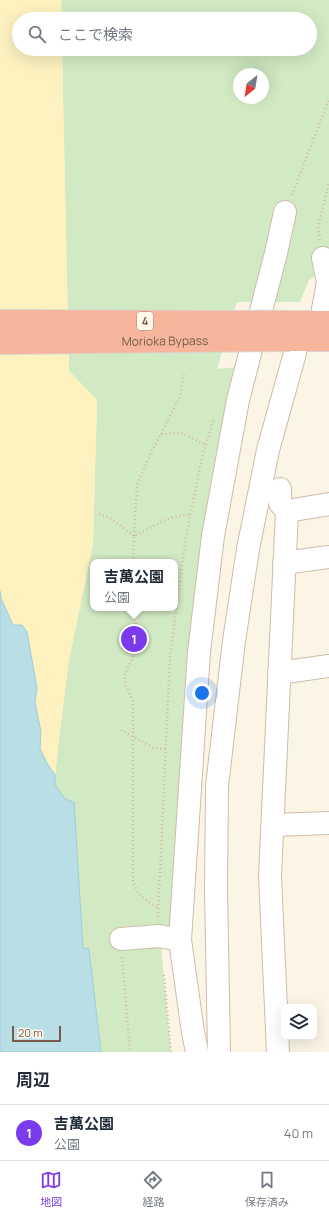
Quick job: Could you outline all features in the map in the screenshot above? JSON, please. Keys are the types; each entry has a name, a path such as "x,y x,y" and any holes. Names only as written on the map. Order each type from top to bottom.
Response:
{"highway":[{"name":"Morioka Bypass","path":"0,344 292,338 326,315"},
{"name":"Morioka Bypass","path":"0,321 329,340"}],"street":[{"path":"197,1052 180,940 199,652 213,536 238,400 276,253 285,212"},
{"path":"323,258 328,282 326,315"},
{"path":"219,1052 216,889 217,786 234,641 249,542 292,338"},
{"path":"278,1052 270,876 287,510 280,503 280,489"},
{"path":"287,510 329,504"},
{"path":"284,563 329,557"},
{"path":"279,674 329,666"},
{"path":"273,825 329,823"},
{"path":"121,939 159,936 180,940"}],"path":[{"path":"323,258 318,227 329,182"},
{"path":"134,559 137,485 150,454 180,396 184,374"},
{"path":"161,434 182,433 206,445"},
{"path":"99,514 110,518 134,536"},
{"path":"134,536 173,517 191,514"},
{"path":"132,611 142,639 124,676 126,686 133,701 133,881 138,893 158,908"},
{"path":"121,730 154,748 165,749"},
{"path":"121,939 130,1052"}],"green space":[{"path":"61,0 329,0 329,268 309,280 300,302 237,302 217,369 238,367 176,917 169,926 158,926 171,1052 101,1052 89,950 83,948 74,802 65,799 55,785 69,660 93,544 97,400 69,371 62,56 317,56 317,12 62,12"}],"sand":[{"path":"0,0 61,0 62,12 12,12 12,56 62,56 69,371 97,400 93,544 69,660 55,775 40,749 41,732 35,702 37,688 27,632 13,625 1,598"}],"water":[{"path":"0,591 1,598 13,625 22,625 27,632 37,688 35,702 41,732 40,749 55,775 55,785 65,799 74,802 83,948 89,949 101,1052 0,1052"}],"place":[{"name":"吉萬公園","path":"134,639"}]}
